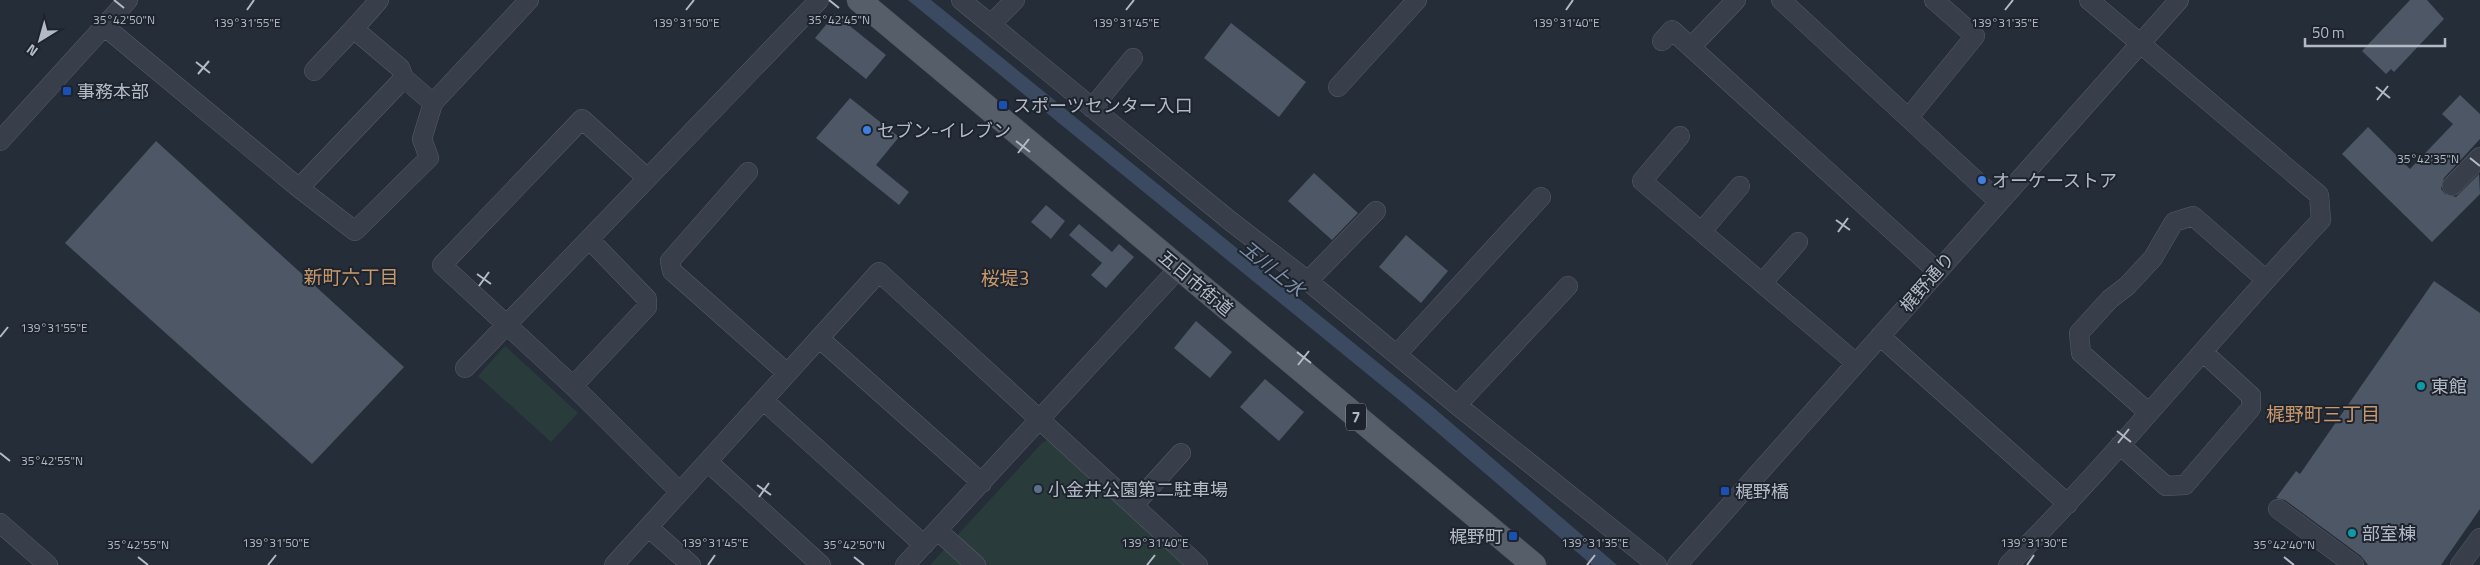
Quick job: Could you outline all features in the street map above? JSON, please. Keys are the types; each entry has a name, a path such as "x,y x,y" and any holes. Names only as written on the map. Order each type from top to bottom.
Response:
{"main road":[{"name":"五日市街道","path":"859,0 1534,565"}],"street":[{"path":"0,140 128,0"},
{"path":"314,71 345,37 355,30 379,0"},
{"path":"104,26 299,188 355,231 429,158 422,140 433,104 529,0"},
{"path":"464,368 589,239 646,177 819,0"},
{"path":"962,0 1228,220 1308,281 1457,405 1657,565"},
{"path":"991,24 1015,0"},
{"path":"1338,87 1417,0"},
{"path":"1691,47 1736,0"},
{"path":"1781,0 1998,201"},
{"path":"1909,117 1975,36 1934,0"},
{"path":"2008,565 2068,504 2204,353 2265,279 2321,220 2319,195 2089,0"},
{"name":"梶野通り","path":"1677,565 1998,201 2179,0"},
{"path":"355,30 400,68 404,78 433,104"},
{"path":"1662,41 1672,30 1938,271"},
{"path":"1092,108 1133,58"},
{"path":"299,188 404,78"},
{"path":"646,177 582,119 442,265 574,386 680,492"},
{"path":"1680,136 1642,181 1702,230 1856,363"},
{"path":"2452,186 2480,157"},
{"path":"748,172 670,261 672,271 787,373"},
{"path":"1702,230 1740,186"},
{"path":"1397,354 1541,196"},
{"path":"1308,281 1376,211"},
{"path":"2149,412 2081,352 2079,333 2110,299 2128,286 2153,258 2174,222 2193,216 2265,279"},
{"path":"574,386 647,306 647,299 589,239"},
{"path":"1763,282 1798,242"},
{"path":"905,565 1179,268"},
{"path":"614,565 879,272 1198,565"},
{"path":"1457,405 1568,286"},
{"path":"1880,336 2068,504"},
{"path":"819,338 982,483"},
{"path":"2120,445 2166,486 2185,486 2251,408 2251,396 2204,353"},
{"path":"763,400 924,545"},
{"path":"1134,505 1181,453"},
{"path":"708,462 821,565"},
{"path":"2278,509 2354,565"},
{"path":"0,523 48,565"},
{"path":"648,527 691,565"},
{"path":"938,531 976,565"},
{"path":"2460,565 2480,538"}],"shaded area":[{"path":"505,346 578,413 551,442 478,376"},
{"name":"小金井公園第二駐車場","path":"1052,437 1187,565 930,565 1042,443"}],"water":[{"path":"908,0 931,0 1434,408 1617,565 1592,565 1404,404"}],"building":[{"path":"2410,0 2427,0 2444,19 2394,72 2391,69 2386,74 2362,51"},
{"path":"835,14 886,55 866,79 815,38"},
{"path":"1231,23 1306,82 1279,117 1204,58"},
{"path":"2460,95 2480,114 2480,139 2444,178 2441,189 2445,194 2456,197 2479,174 2480,194 2432,242 2342,154 2368,127 2410,169 2453,124 2442,114"},
{"path":"850,98 899,137 876,165 909,192 899,205 816,138"},
{"path":"156,141 404,367 312,464 65,243"},
{"path":"1314,173 1358,213 1332,240 1288,201"},
{"path":"1046,205 1065,221 1051,239 1031,222"},
{"path":"1079,224 1112,252 1119,244 1134,257 1106,288 1091,275 1102,263 1069,235"},
{"path":"1406,235 1448,271 1421,303 1379,267"},
{"name":"東館","path":"2434,281 2480,313 2480,509 2441,565 2368,565 2361,556 2285,500 2276,498 2296,471 2300,474"},
{"path":"1196,321 1232,352 1210,378 1174,348"},
{"path":"1265,379 1304,412 1279,441 1240,407"}],"place":[{"name":"事務本部","path":"67,91"},
{"name":"スポーツセンター入口","path":"1003,105"},
{"name":"セブン-イレブン","path":"867,130"},
{"name":"オーケーストア","path":"1982,180"},
{"name":"東館","path":"2421,386"},
{"name":"小金井公園第二駐車場","path":"1038,489"},
{"name":"梶野橋","path":"1725,491"},
{"name":"部室棟","path":"2352,533"},
{"name":"梶野町","path":"1513,536"}],"district":[{"name":"新町六丁目","path":"351,276"},
{"name":"桜堤3","path":"1005,277"},
{"name":"梶野町三丁目","path":"2323,413"}],"water label":[{"name":"玉川上水","path":"1273,268"}]}
